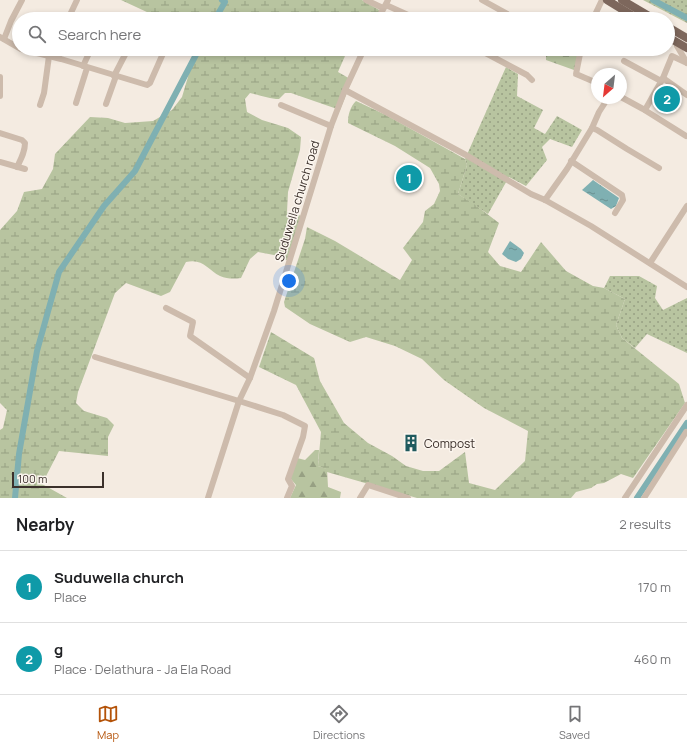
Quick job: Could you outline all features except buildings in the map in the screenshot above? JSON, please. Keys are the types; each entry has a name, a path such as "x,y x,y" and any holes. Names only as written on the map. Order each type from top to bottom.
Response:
{"main road":[{"path":"607,0 627,12"},
{"path":"622,0 642,12"},
{"path":"675,31 687,38"},
{"path":"675,43 687,48"}],"street":[{"path":"16,12 22,0"},
{"path":"71,12 77,0"},
{"path":"366,0 386,4 403,12"},
{"path":"482,0 504,12"},
{"path":"596,12 602,0"},
{"path":"12,19 2,38 12,44"},
{"path":"675,50 678,45"},
{"path":"678,45 687,63"},
{"path":"40,105 44,93 48,56 148,85 162,56"},
{"path":"76,103 89,56"},
{"path":"106,104 115,76 125,56"},
{"name":"Suduwella church road","path":"208,498 239,401 250,378 274,311 331,126 361,56"},
{"path":"491,56 527,75 532,80"},
{"path":"580,56 576,74 591,80"},
{"path":"645,110 662,79 672,56 687,63"},
{"path":"624,61 662,79 687,95"},
{"path":"0,77 0,96"},
{"path":"345,90 466,155 531,194 545,200 687,287"},
{"path":"627,100 686,136"},
{"path":"545,200 592,128 604,104"},
{"path":"281,105 331,126"},
{"path":"592,128 659,168"},
{"path":"0,133 22,140 25,143 23,157 17,167"},
{"path":"0,162 25,169"},
{"path":"571,162 622,195 622,200 615,212"},
{"path":"650,263 687,206"},
{"path":"166,308 193,322 190,336 250,378"},
{"path":"95,357 283,415 305,426 303,438 288,479 292,486 287,498"},
{"path":"625,498 687,405"},
{"path":"644,498 686,432"},
{"path":"360,498 368,485 408,498"}],"green space":[{"path":"121,0 362,0 381,11 381,12 147,12"},
{"path":"643,0 687,0 687,23 675,17 675,12 666,12"},
{"path":"193,56 345,56 338,72 352,80 340,110 291,93 285,93 279,99 250,93 245,99 247,112 262,120 288,128 301,137 300,150 288,192 287,212 302,216 289,261 274,255 258,252 250,259 241,278 233,279 225,278 216,274 201,263 192,261 186,262 170,292 161,296 126,283 115,293 78,392 76,403 84,411 107,418 114,425 108,437 108,456 59,451 42,484 67,498 0,498 0,430 3,428 7,410 0,403 0,230 17,211 24,192 42,189 53,169 55,154 90,117 108,118 125,123 153,121 172,110 182,97"},
{"path":"546,56 581,56 574,70 546,60"},
{"path":"506,67 518,74 517,96 543,110 534,128 545,134 557,116 582,130 572,147 550,139 542,147 547,160 526,186 509,177 488,214 458,194 467,165 465,159"},
{"path":"356,101 386,115 465,159 467,165 458,194 499,223 488,252 500,266 521,272 541,242 566,271 593,286 604,288 625,299 616,325 622,338 679,384 685,403 633,478 621,474 604,483 576,492 571,498 417,498 327,472 326,469 318,466 321,432 296,385 259,367 271,332 314,358 320,381 344,423 368,443 392,456 406,466 423,471 439,471 465,452 469,483 495,490 525,461 528,431 484,408 444,380 422,359 395,346 366,337 350,342 310,324 285,307 284,302 305,239 307,227 335,241 400,280 412,260 403,248 423,222 425,211 434,204 440,191 439,184 430,168 395,146 348,123 350,111"},
{"path":"610,276 639,276 657,286 655,298 663,310 687,298 687,353 647,334 635,348 622,338 616,325 625,299 604,288"},
{"path":"315,450 319,450 318,466 327,469 328,487 341,492 340,498 290,498 296,485 290,478 297,458 305,460"}],"water":[{"path":"593,180 619,198 616,206 611,209 582,190"},
{"path":"510,241 524,253 521,259 516,262 508,259 502,254"}],"waterway":[{"path":"219,12 225,2 222,0"},
{"path":"653,0 687,18"},
{"path":"15,498 19,454 37,351 59,272 104,206 135,171 195,56"},
{"path":"637,498 687,423"}],"place":[{"name":"g","path":"667,99"},
{"name":"Suduwella church","path":"409,178"},
{"name":"Compost","path":"411,443"}]}
